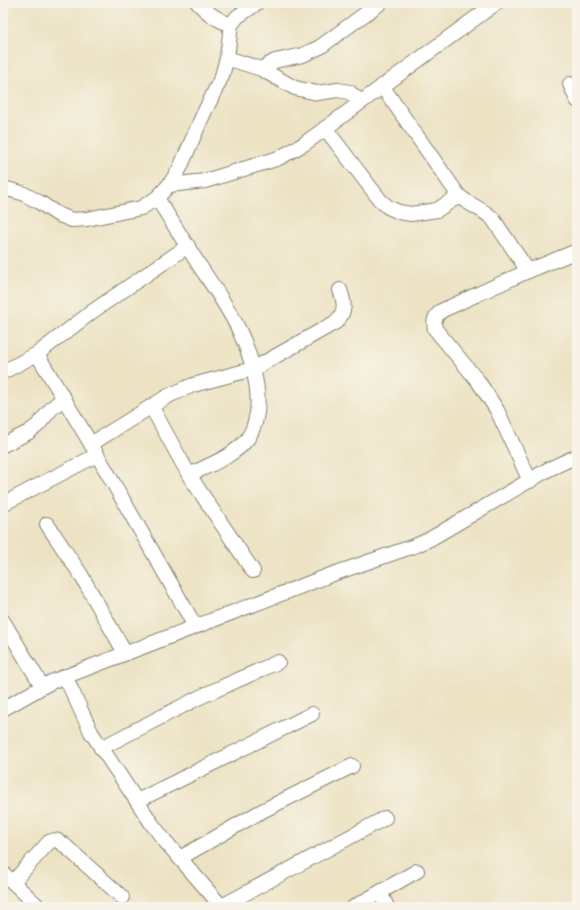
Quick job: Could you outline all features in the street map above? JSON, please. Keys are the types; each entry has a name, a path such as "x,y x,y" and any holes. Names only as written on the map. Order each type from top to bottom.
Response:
{"street":[{"path":"198,3 206,12 216,19 231,25"},
{"path":"3,188 22,193 57,214 72,220 87,219 141,208 157,198 169,185 180,168 222,76 227,58 231,25 236,17 257,3"},
{"path":"261,69 275,61 302,55 320,47 380,3"},
{"path":"169,185 205,180 279,158 304,144 496,3"},
{"path":"227,58 261,69 295,88 317,93 338,90 349,92 361,102"},
{"path":"570,84 577,100"},
{"path":"382,86 459,196 464,201 488,215 493,220 528,271"},
{"path":"325,128 380,200 388,207 399,212 411,214 437,210 459,196"},
{"path":"157,198 239,330 253,369 258,399 256,421 248,437 236,451 189,475"},
{"path":"3,372 38,354 93,311 188,246"},
{"path":"530,481 497,410 478,381 435,328 433,322 435,316 441,311 528,271 577,251"},
{"path":"3,504 94,450 151,406 168,396 193,385 253,369 336,322 342,315 344,308 344,301 340,290"},
{"path":"38,354 195,626"},
{"path":"3,445 29,432 38,425 52,408 64,398"},
{"path":"151,406 189,475 253,572"},
{"path":"3,709 42,686 65,676 333,574 423,542 556,466 577,456"},
{"path":"47,524 81,575 125,653"},
{"path":"3,621 42,686"},
{"path":"101,748 200,697 278,662"},
{"path":"65,676 82,714 101,748 156,830 222,907 385,818"},
{"path":"137,802 312,714"},
{"path":"180,858 260,812 352,766"},
{"path":"39,907 8,878 53,840 63,844 122,897"},
{"path":"354,907 418,871"},
{"path":"380,892 387,907"}]}
